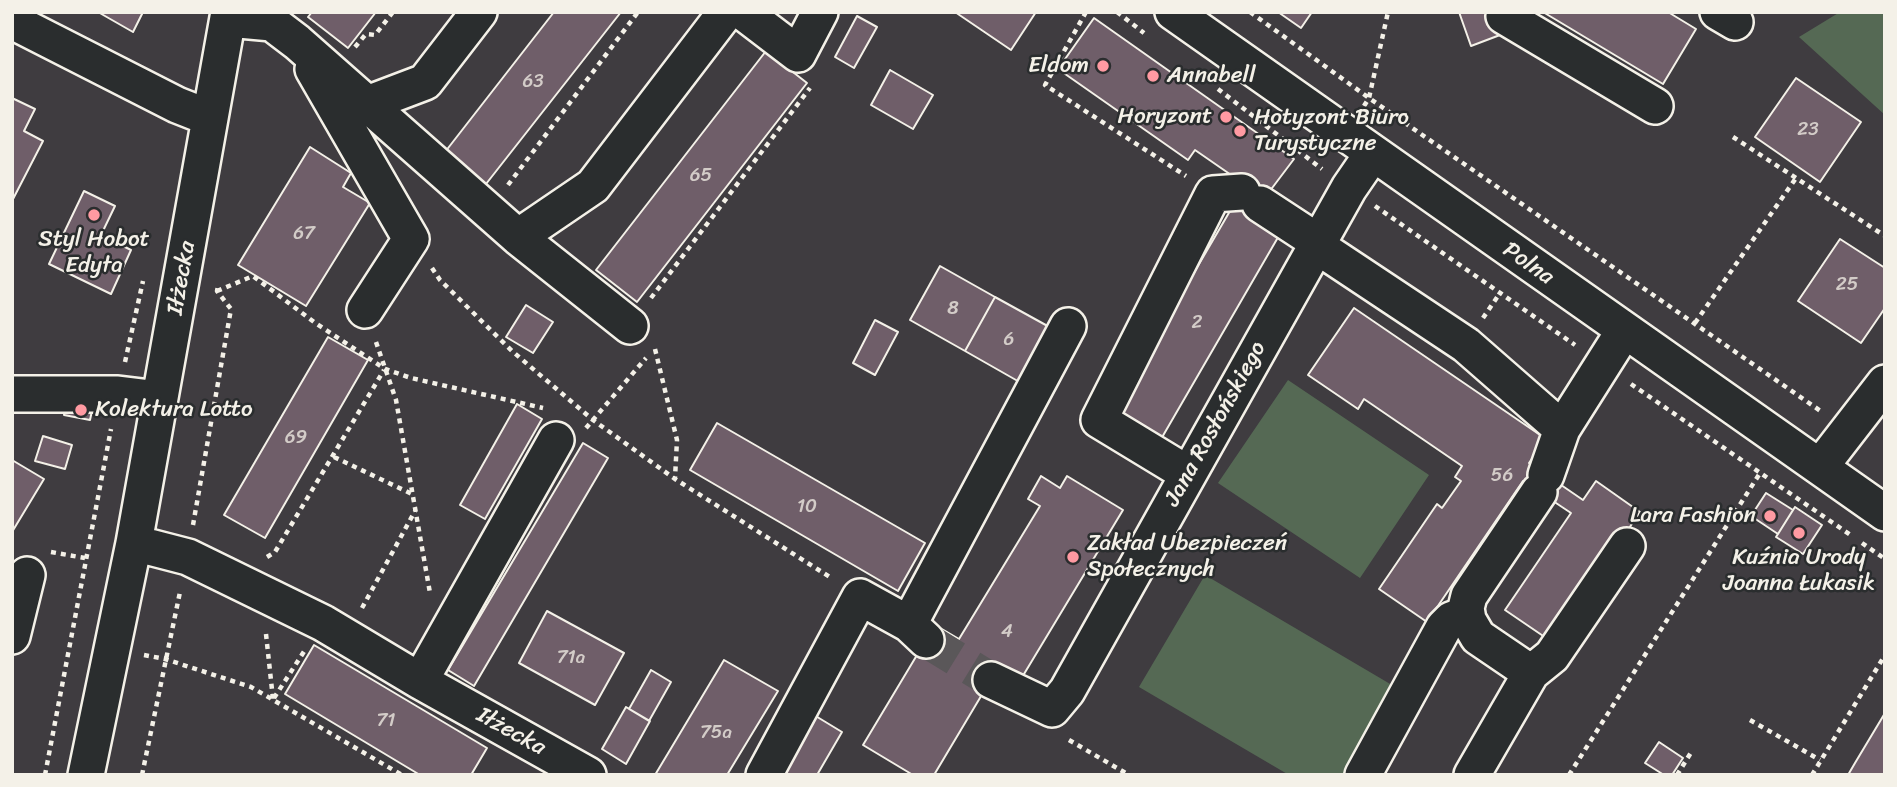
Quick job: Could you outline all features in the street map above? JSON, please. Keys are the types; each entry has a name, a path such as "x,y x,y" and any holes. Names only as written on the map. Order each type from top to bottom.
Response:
{"street":[{"path":"367,104 425,82 479,12"},
{"path":"518,237 593,186 726,12"},
{"path":"743,12 798,54 820,12"},
{"name":"Polna","path":"1173,12 1885,513"},
{"path":"1506,12 1504,16 1655,106"},
{"path":"228,16 272,23 298,42 518,237 642,337"},
{"name":"Iłżecka","path":"86,775 134,543 228,16"},
{"path":"12,21 177,105 211,118"},
{"path":"298,42 411,239 365,310"},
{"name":"Jana Rosłońskiego","path":"1052,709 1067,691 1317,244 1373,153"},
{"path":"1188,474 1099,420 1238,197 1317,244 1465,345 1562,429"},
{"path":"765,775 860,597 918,632 1068,326"},
{"path":"1531,673 1478,637 1467,614 1469,596 1543,483 1562,429 1624,331"},
{"path":"1820,467 1885,383"},
{"path":"12,394 118,394 159,399"},
{"path":"420,681 563,423"},
{"name":"Iłżecka","path":"134,543 188,557 335,630 588,775"},
{"path":"1472,775 1531,673 1552,656 1628,546"},
{"path":"12,636 27,575"},
{"path":"1363,775 1440,634 1451,620 1467,614"},
{"path":"991,680 1052,709"}],"path":[{"path":"333,74 366,34 375,34 393,12"},
{"path":"489,210 638,12"},
{"path":"1086,12 1045,85 1238,197"},
{"path":"1117,12 1150,37"},
{"path":"1251,12 1369,98 1848,431"},
{"path":"1369,98 1388,12"},
{"path":"593,420 642,337 819,75 798,54"},
{"path":"1216,88 1349,188 1885,559"},
{"path":"1733,137 1885,236"},
{"path":"1695,323 1796,177"},
{"path":"411,239 440,280 512,351 593,420 675,479 860,597"},
{"path":"217,291 253,276 385,369 563,423 593,420"},
{"path":"142,775 188,557 231,310 217,291 218,281"},
{"path":"642,337 677,440 675,479"},
{"path":"225,574 258,563 275,552 385,369"},
{"path":"385,369 396,401 431,600 452,625"},
{"path":"334,457 413,495"},
{"path":"1569,775 1760,473"},
{"path":"273,700 335,630 415,510"},
{"path":"262,593 273,700"},
{"path":"1812,775 1885,655"},
{"path":"165,659 251,687 402,775"},
{"path":"1052,709 1063,737 1129,775"},
{"path":"1750,720 1820,760"},
{"path":"1676,775 1692,751"}],"green space":[{"path":"1840,12 1885,12 1885,115 1799,37"},
{"path":"1288,380 1429,475 1360,578 1218,483"},
{"path":"1205,575 1397,688 1347,775 1289,775 1139,687"}],"building":[{"path":"98,12 143,12 133,32"},
{"path":"312,12 376,12 348,48 308,17"},
{"path":"554,12 621,12 486,184 445,152"},
{"path":"955,12 1036,12 1011,50"},
{"path":"1278,12 1312,12 1301,28"},
{"path":"1459,12 1495,12 1500,35 1471,46"},
{"path":"1543,12 1668,12 1696,29 1663,84"},
{"path":"857,16 877,27 854,68 835,57"},
{"path":"1094,18 1294,159 1260,204 1247,186 1195,150 1188,160 1058,69"},
{"path":"766,51 807,83 637,302 596,270"},
{"path":"890,70 933,95 913,129 871,105"},
{"path":"1796,78 1861,122 1820,182 1755,137"},
{"path":"12,98 35,109 24,131 43,141 12,201"},
{"path":"310,147 351,173 343,187 370,203 306,306 238,265"},
{"path":"84,191 115,206 101,235 131,250 111,294 49,264"},
{"path":"1237,199 1284,227 1157,446 1109,418"},
{"path":"1840,239 1885,268 1885,308 1861,343 1798,301"},
{"path":"940,266 995,297 965,351 910,320"},
{"path":"995,297 1053,329 1023,384 965,351"},
{"path":"526,305 553,322 533,353 506,337"},
{"path":"1354,308 1546,439 1529,463 1583,500 1596,481 1640,512 1552,642 1505,610 1571,513 1523,481 1427,622 1379,589 1437,504 1442,508 1461,481 1455,477 1462,466 1364,399 1358,409 1308,375"},
{"path":"875,320 898,332 875,375 853,363"},
{"path":"328,337 368,360 265,538 224,515"},
{"path":"66,401 93,406 90,420 64,415"},
{"path":"517,404 542,419 485,519 460,505"},
{"path":"717,423 925,543 898,591 690,470"},
{"path":"43,436 72,445 65,469 35,461"},
{"path":"583,443 608,458 474,686 448,670"},
{"path":"12,460 44,479 12,532"},
{"path":"1041,476 1060,488 1067,476 1123,510 1021,679 999,666 934,775 913,775 863,745 935,625 959,639 1040,506 1028,499"},
{"path":"1766,493 1793,510 1778,534 1751,516"},
{"path":"1795,507 1822,525 1803,554 1776,537"},
{"path":"547,611 624,653 595,705 519,663"},
{"path":"314,645 487,748 471,775 420,775 285,694"},
{"path":"724,660 778,691 727,775 655,775"},
{"path":"651,670 671,682 649,721 629,709"},
{"path":"626,707 650,721 626,764 602,749"},
{"path":"1885,713 1885,775 1848,775 1855,763"},
{"path":"814,715 842,732 817,775 779,775"},
{"path":"1659,742 1683,758 1672,775 1664,775 1645,763"}],"tunnel":[{"path":"926,640 991,680"}],"place":[{"name":"Eldom","path":"1103,66"},
{"name":"Annabell","path":"1153,76"},
{"name":"Horyzont","path":"1226,117"},
{"name":"Hotyzont Biuro Turystyczne","path":"1240,131"},
{"name":"Styl Hobot Edyta","path":"94,215"},
{"name":"Kolektura Lotto","path":"81,410"},
{"name":"Lara Fashion","path":"1770,516"},
{"name":"Kuźnia Urody Joanna Łukasik","path":"1799,533"},
{"name":"Zakład Ubezpieczeń Społecznych","path":"1073,557"}]}
